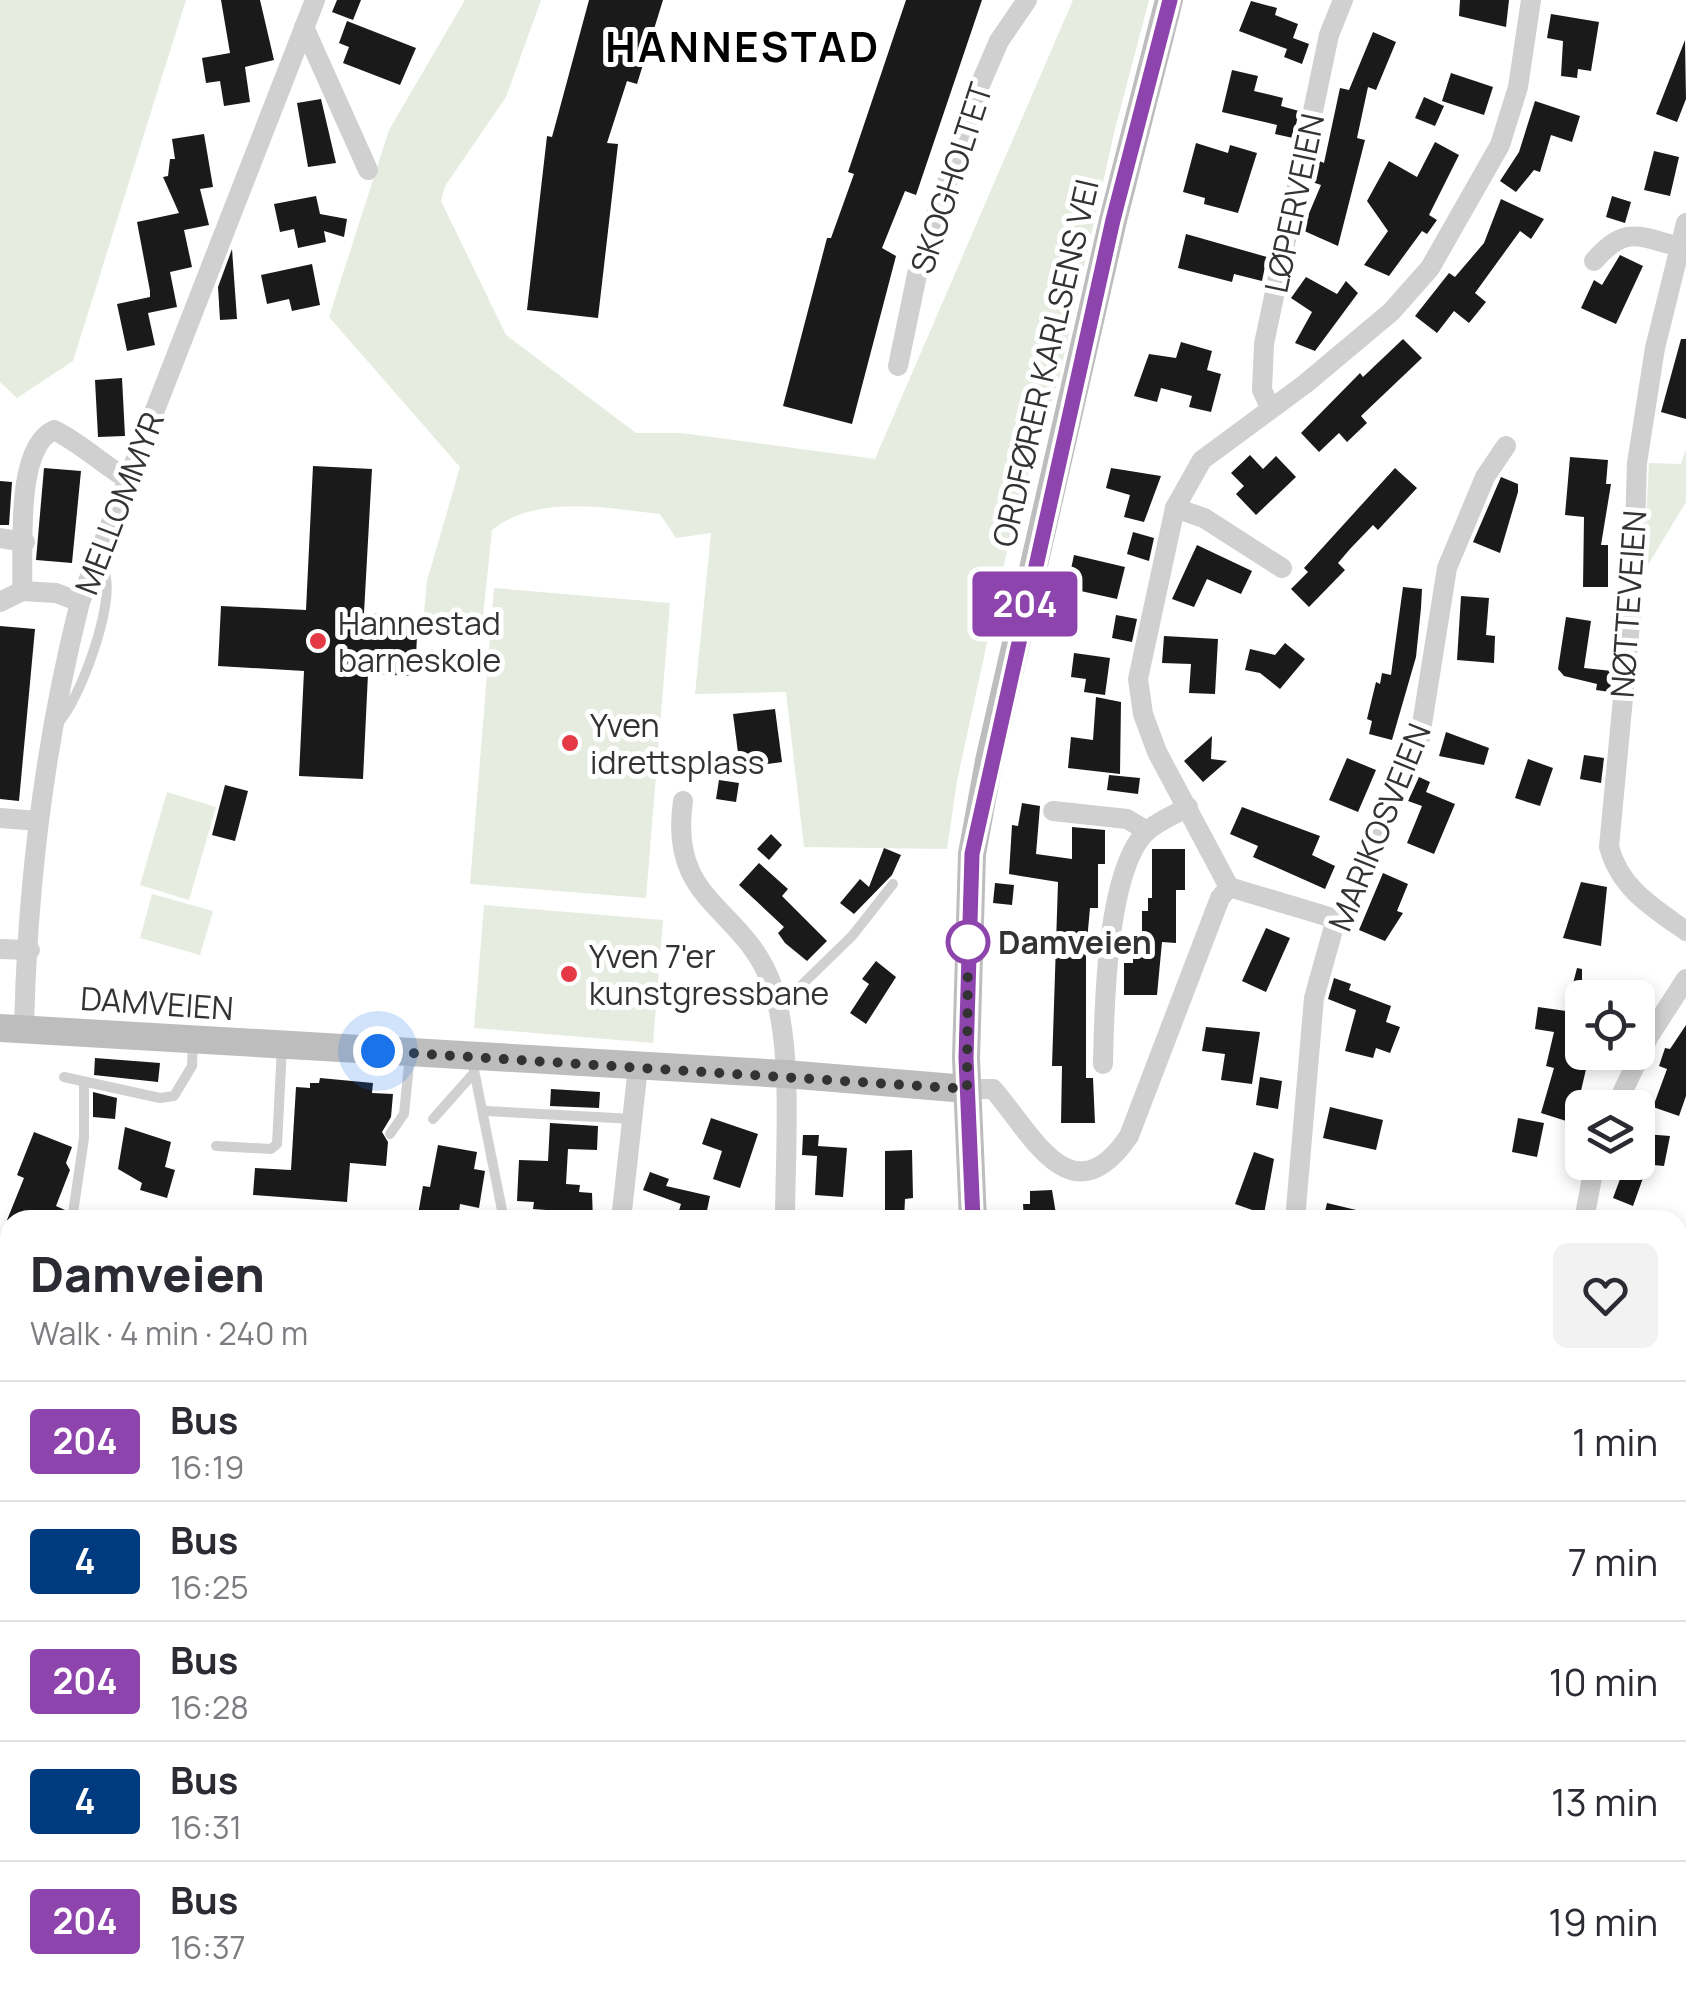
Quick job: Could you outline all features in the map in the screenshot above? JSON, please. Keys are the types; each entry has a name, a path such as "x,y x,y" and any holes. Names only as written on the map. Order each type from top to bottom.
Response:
{"street":[{"name":"MELLOMMYR","path":"12,1029 30,950 52,728 80,602 315,0"},
{"name":"SKOGHOLTET","path":"898,366 918,270 977,92 999,41 1028,0"},
{"name":"ORDFØRER KARLSENS VEI","path":"972,1210 967,1089 972,854 985,780 1113,220 1170,0"},
{"name":"LØPERVEIEN","path":"1270,408 1262,390 1264,344 1329,35 1344,0"},
{"path":"1336,920 1229,887 1157,752 1143,714 1138,679 1175,508 1202,460 1305,384 1391,312 1455,232 1500,144 1518,88 1531,0"},
{"path":"304,27 368,170"},
{"name":"NØTTEVEIEN","path":"1686,223 1655,348 1637,463 1632,592 1609,847 1616,872 1633,891 1686,931"},
{"path":"1594,261 1613,240 1630,234 1680,246"},
{"path":"22,591 26,474 46,433 54,430 86,446 104,465 129,480"},
{"name":"MARIKOSVEIEN","path":"1296,1210 1314,998 1336,920 1346,907 1419,743 1447,568 1485,477 1506,446"},
{"path":"1175,508 1204,518 1282,568"},
{"path":"0,538 25,542"},
{"path":"0,602 22,591 56,594 80,602"},
{"path":"682,801 679,838 686,870 751,948 772,983 785,1074 786,1210"},
{"path":"1104,1064 1104,978 1117,902 1135,848 1146,831 1188,807"},
{"path":"1053,811 1127,819 1146,831"},
{"path":"0,818 40,821"},
{"path":"967,1089 992,1089 1046,1157 1066,1168 1094,1170 1114,1158 1129,1136 1220,898 1229,887"},
{"path":"0,949 30,950"},
{"path":"1623,1090 1649,1036 1686,979"},
{"name":"DAMVEIEN","path":"12,1029 410,1053 472,1066 638,1066 967,1089"},
{"path":"622,1210 638,1066"},
{"path":"1586,1210 1592,1180"}],"lane":[{"path":"52,728 68,714 81,690 106,594 104,575 93,570"},
{"path":"778,1009 852,936 892,884"},
{"path":"64,1077 160,1098 174,1096 192,1066 192,1040"},
{"path":"216,1146 271,1149 277,1144 282,1046"},
{"path":"390,1134 404,1114 410,1053"},
{"path":"472,1066 486,1111 502,1210"},
{"path":"433,1119 472,1066"},
{"path":"73,1210 84,1138 84,1082"},
{"path":"486,1111 634,1118"}],"shaded area":[{"path":"0,0 186,0 73,361 17,398 0,382"},
{"path":"465,0 541,0 506,97 445,186 441,201 506,335 636,433 681,433 875,459 1073,0 1149,0 1114,133 1059,378 1013,523 957,781 947,849 804,847 786,692 695,694 711,533 676,538 660,514 639,511 573,506 530,511 492,530 481,635 422,634 427,581 460,467 329,317 389,130"},
{"path":"1686,449 1686,502 1643,573 1649,463 1681,464"},
{"name":"Yven idrettsplass","path":"494,588 670,603 646,898 470,884"},
{"path":"167,792 216,807 189,900 140,885"},
{"path":"152,894 213,911 200,955 140,938"},
{"name":"Yven 7'er kunstgressbane","path":"484,905 663,920 653,1043 474,1028"}],"building":[{"path":"221,0 260,0 274,60 245,67 250,102 224,106 220,81 206,83 202,58 230,53"},
{"path":"337,0 361,0 353,20 332,12"},
{"path":"589,0 663,0 637,84 627,81 607,143 618,144 598,318 527,310 547,136 552,137"},
{"path":"906,0 982,0 916,195 905,191 882,248 896,256 852,424 783,406 827,238 831,238 854,174 848,172"},
{"path":"1460,0 1509,0 1506,27 1459,16"},
{"path":"1251,1 1277,8 1275,15 1298,24 1293,38 1309,44 1302,64 1284,57 1287,49 1239,31"},
{"path":"1551,14 1599,22 1591,71 1578,69 1577,78 1561,76 1563,41 1547,38"},
{"path":"347,21 416,48 400,85 343,63 349,47 339,43"},
{"path":"1373,32 1396,42 1376,90 1368,87 1357,138 1365,140 1338,246 1302,230 1321,185 1312,182 1317,160 1324,163 1340,88 1349,90"},
{"path":"1685,40 1686,99 1677,122 1656,114"},
{"path":"1232,70 1258,76 1254,91 1283,98 1281,106 1299,111 1293,138 1275,134 1277,125 1222,112"},
{"path":"1451,73 1493,87 1484,115 1442,101"},
{"path":"1424,97 1444,106 1435,126 1415,118"},
{"path":"321,99 336,163 308,167 297,103"},
{"path":"1535,101 1580,116 1572,142 1551,135 1540,172 1534,170 1516,192 1500,181 1519,152"},
{"path":"204,134 213,187 200,189 209,225 184,230 192,267 170,272 177,307 148,313 155,345 127,351 117,304 150,297 137,222 179,213 163,177 168,176 170,159 175,159 172,139"},
{"path":"1435,142 1459,155 1429,215 1437,220 1427,234 1422,231 1389,276 1364,265 1388,231 1367,201 1389,161 1417,177"},
{"path":"1196,143 1228,153 1230,145 1257,153 1238,213 1204,204 1205,198 1183,192"},
{"path":"1654,151 1679,157 1670,196 1644,190"},
{"path":"316,196 320,214 347,219 344,237 324,231 326,242 298,248 294,229 280,232 274,204"},
{"path":"1612,196 1631,202 1625,223 1606,217"},
{"path":"1501,199 1544,219 1531,239 1520,231 1475,293 1486,302 1469,323 1454,311 1437,333 1415,316 1449,273 1455,277 1484,243"},
{"path":"1186,234 1267,257 1262,281 1234,274 1232,282 1178,268"},
{"path":"232,249 237,319 220,320 218,287"},
{"path":"1620,255 1643,266 1616,324 1581,308 1594,280 1602,285"},
{"path":"312,264 320,305 292,311 289,299 267,304 261,275"},
{"path":"1306,277 1337,294 1346,281 1358,293 1315,351 1295,343 1312,312 1291,298"},
{"path":"1403,339 1422,358 1361,416 1367,423 1347,442 1339,433 1319,452 1301,433 1360,373 1363,377"},
{"path":"1681,339 1686,339 1686,419 1661,412"},
{"path":"1181,342 1212,351 1207,370 1221,374 1211,412 1189,407 1192,396 1161,388 1157,402 1134,396 1149,354 1176,358"},
{"path":"122,378 125,436 98,437 95,380"},
{"path":"1250,455 1263,469 1276,456 1296,477 1256,515 1236,494 1244,486 1231,473"},
{"path":"1570,457 1608,460 1606,484 1611,484 1601,545 1608,545 1608,587 1583,587 1584,517 1565,515"},
{"name":"Hannestad barneskole","path":"313,466 372,469 364,613 418,616 415,676 368,674 363,779 299,776 304,671 218,666 221,606 306,610"},
{"path":"44,468 81,471 72,563 36,560"},
{"path":"1111,468 1161,476 1144,522 1124,517 1130,495 1106,488"},
{"path":"1395,468 1417,488 1378,530 1373,525 1350,549 1338,563 1345,570 1309,607 1291,589 1308,572 1304,568"},
{"path":"1501,477 1518,484 1518,492 1500,553 1473,542"},
{"path":"0,481 12,482 9,525 0,525"},
{"path":"1133,532 1154,538 1149,561 1127,554"},
{"path":"1197,545 1252,571 1241,594 1207,579 1194,607 1172,599"},
{"path":"1074,555 1125,567 1117,599 1067,588"},
{"path":"1403,587 1422,589 1421,608 1416,657 1392,740 1369,734 1372,721 1367,719 1376,682 1380,684 1382,673 1391,675"},
{"path":"1461,596 1489,598 1486,635 1495,636 1494,663 1457,660"},
{"path":"1116,615 1137,619 1132,642 1112,638"},
{"path":"1566,617 1591,621 1584,668 1612,671 1610,692 1596,690 1597,684 1564,676 1558,669"},
{"path":"0,626 35,629 19,801 0,799"},
{"path":"1164,636 1218,639 1215,694 1189,693 1191,664 1162,663"},
{"path":"1285,643 1305,659 1280,689 1260,673 1245,670 1250,649 1275,655"},
{"path":"1074,653 1110,658 1105,695 1084,692 1086,679 1071,677"},
{"path":"1096,697 1121,702 1120,774 1068,768 1071,737 1093,740"},
{"path":"775,709 782,762 740,768 733,714"},
{"path":"1446,732 1489,748 1484,765 1439,756"},
{"path":"1212,736 1211,759 1227,761 1203,782 1184,761"},
{"path":"1584,755 1604,758 1601,783 1580,779"},
{"path":"1347,758 1376,770 1358,812 1329,800"},
{"path":"1528,759 1553,768 1540,806 1515,798"},
{"path":"1109,775 1140,778 1138,794 1107,790"},
{"path":"1419,777 1430,782 1426,792 1455,804 1434,854 1407,843 1422,806 1408,801"},
{"path":"719,780 739,783 736,802 716,799"},
{"path":"225,785 248,791 235,841 212,835"},
{"path":"1022,803 1040,806 1036,854 1072,859 1072,827 1105,830 1105,864 1098,864 1098,908 1090,908 1086,952 1086,1078 1093,1078 1095,1123 1061,1123 1062,1066 1052,1066 1058,882 1009,874 1012,825 1018,826"},
{"path":"1242,807 1320,836 1312,855 1335,866 1325,889 1253,857 1258,846 1230,834"},
{"path":"771,834 782,845 769,860 757,849"},
{"path":"884,848 901,855 892,875 854,914 840,903 860,879 869,887"},
{"path":"1152,849 1185,849 1185,890 1176,890 1176,943 1162,942 1157,995 1124,995 1124,963 1133,963 1133,951 1142,951 1142,911 1148,911 1148,898 1152,898"},
{"path":"759,863 788,889 782,896 827,941 807,961 778,933 784,927 739,885"},
{"path":"1383,873 1408,884 1397,911 1403,913 1385,941 1359,930"},
{"path":"1581,882 1607,887 1601,946 1563,938"},
{"path":"995,883 1014,885 1012,905 993,903"},
{"path":"1266,928 1290,938 1266,992 1242,981"},
{"path":"876,961 896,977 866,1024 850,1013 869,984 862,979"},
{"path":"1577,968 1582,969 1582,980 1574,980"},
{"path":"1334,978 1351,984 1349,990 1391,1006 1386,1022 1400,1027 1390,1053 1376,1048 1373,1058 1345,1051 1356,1010 1328,999"},
{"path":"1538,1007 1565,1011 1565,1070 1586,1070 1581,1090 1565,1090 1565,1121 1541,1113 1554,1068 1546,1066 1554,1032 1535,1029"},
{"path":"1686,1025 1686,1096 1679,1116 1655,1108 1667,1069 1659,1066 1665,1048 1670,1049"},
{"path":"1206,1027 1260,1032 1252,1084 1221,1080 1225,1054 1202,1051"},
{"path":"95,1058 160,1063 158,1082 94,1075"},
{"path":"1260,1077 1282,1081 1278,1109 1256,1105"},
{"path":"320,1078 373,1083 372,1093 393,1094 391,1117 382,1132 388,1142 386,1166 350,1163 347,1202 253,1195 255,1168 291,1170 296,1087 310,1088 310,1083 319,1083"},
{"path":"551,1089 600,1092 599,1108 550,1106"},
{"path":"93,1092 117,1098 115,1119 93,1117"},
{"path":"1330,1107 1383,1120 1376,1150 1323,1138"},
{"path":"711,1118 758,1134 740,1188 713,1179 722,1151 702,1144"},
{"path":"1518,1118 1544,1123 1537,1157 1512,1152"},
{"path":"550,1123 598,1126 597,1150 568,1149 566,1184 580,1185 579,1192 592,1193 593,1210 533,1209 534,1202 517,1201 519,1160 548,1161"},
{"path":"125,1127 171,1142 165,1167 175,1170 167,1198 140,1190 142,1183 118,1169"},
{"path":"34,1132 72,1147 66,1163 70,1170 56,1206 65,1210 11,1210 24,1178 17,1175"},
{"path":"803,1135 819,1135 818,1146 847,1148 843,1197 815,1195 817,1156 802,1155"},
{"path":"1655,1135 1670,1136 1664,1166 1655,1165"},
{"path":"438,1145 477,1152 474,1169 485,1171 479,1208 460,1204 459,1210 419,1210 423,1186 430,1187"},
{"path":"912,1150 913,1198 905,1199 904,1210 885,1210 885,1151"},
{"path":"1254,1152 1274,1159 1265,1210 1235,1204"},
{"path":"650,1172 669,1179 666,1186 710,1196 707,1210 679,1210 681,1204 643,1190"},
{"path":"1620,1180 1642,1180 1633,1206 1613,1198"},
{"path":"1052,1190 1055,1210 1023,1210 1023,1204 1030,1204 1030,1191"},
{"path":"1327,1203 1356,1210 1325,1210"}],"bus line":[{"name":"204","path":"973,1210 966,1058 972,854 989,761 1113,220 1170,0"}],"place":[{"name":"Hannestad barneskole","path":"318,641"},
{"name":"Yven idrettsplass","path":"570,743"},
{"name":"Damveien","path":"968,942"},
{"name":"Yven 7'er kunstgressbane","path":"569,974"}],"district":[{"name":"HANNESTAD","path":"743,46"}],"route":[{"path":"378,1051 785,1074 936,1090 967,1089 968,942"}]}
